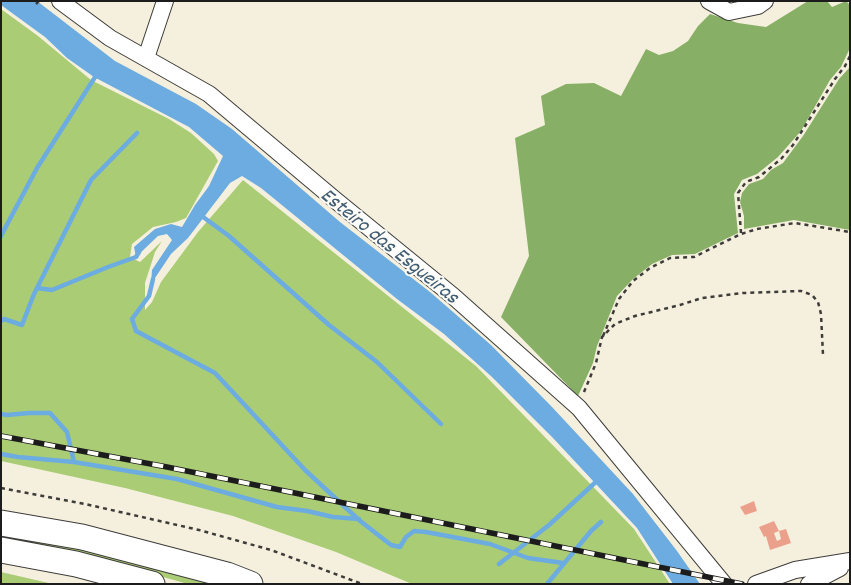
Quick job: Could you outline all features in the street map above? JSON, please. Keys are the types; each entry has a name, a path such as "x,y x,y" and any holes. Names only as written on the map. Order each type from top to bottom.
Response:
{"highway":[{"path":"1,523 82,537 227,575 250,584"},
{"path":"1,550 76,564 152,584"}],"street":[{"path":"60,1 110,38 209,94 453,296 578,408 724,584"},
{"path":"146,58 165,1"},
{"path":"709,1 729,12 758,6 765,1"},
{"path":"756,584 795,570 850,562"},
{"path":"809,584 850,562"}],"path":[{"path":"36,4 39,1"},
{"path":"741,234 742,226 738,193 746,182 759,177 781,159 793,145 850,56"},
{"path":"578,408 596,363 602,337 619,299 633,281 650,268 670,258 694,257 741,234 757,229 795,223 850,232"},
{"path":"602,337 615,324 634,316 667,309 702,298 743,293 801,291 812,295 818,302 823,329 823,354"},
{"path":"1,488 85,504 199,530 272,550 362,584"}],"green space":[{"path":"808,1 827,1 832,7 846,1 850,5 850,48 841,67 830,80 801,131 778,157 757,174 742,180 734,194 738,233 695,254 672,255 652,264 633,279 617,296 597,346 593,363 578,396 501,317 529,256 515,138 545,125 541,96 566,84 594,83 621,96 646,49 659,55 673,51 688,41 698,26 710,14 738,23 766,27"},
{"path":"1,9 38,36 91,80 169,119 191,133 214,154 218,161 186,218 153,227 132,244 130,257 140,262 162,241 155,252 145,283 145,310 152,302 161,282 198,232 243,180 476,366 634,529 670,584 412,584 336,552 233,516 125,488 1,461"},
{"path":"850,67 850,230 794,220 744,229 744,216 740,202 742,193 749,184 763,179 771,170 783,163 803,136 839,79"},
{"path":"1,531 29,535 218,584 188,584 138,570 1,540"},
{"path":"1,572 53,584 1,584"}],"water":[{"name":"Esteiro das Esgueiras","path":"1,1 37,1 115,61 196,104 232,129 340,222 430,292 491,345 633,494 700,584 673,584 637,528 553,438 492,377 444,334 397,299 261,188 242,176 230,183 188,238 171,254 151,284 152,270 172,240 167,234 158,236 136,257 134,247 155,229 171,224 182,227 209,186 223,156 189,127 94,77 67,58 45,37 1,5"}],"building":[{"path":"754,501 757,511 745,515 740,507"},
{"path":"774,521 779,531 786,529 791,543 770,550 766,536 764,537 759,527","holes":["779,531 781,539 777,541 774,533"]}],"waterway":[{"path":"1,236 37,168 97,74"},
{"path":"1,321 4,319 22,325 34,294 91,180 137,133"},
{"path":"199,214 229,236 329,325 377,362 441,424"},
{"path":"37,288 52,290 136,257 139,252"},
{"path":"153,279 149,296 132,319 136,331 215,373 305,470 359,520 391,545 400,547 406,537 414,531 426,532 490,544 528,558 563,563"},
{"path":"1,414 50,413 67,432 74,462 177,479 277,507 333,517 359,519"},
{"path":"1,454 74,462"},
{"path":"499,564 549,525 599,479"},
{"path":"547,584 591,531 601,522"}],"railway":[{"path":"1,436 167,467 742,584"}]}
